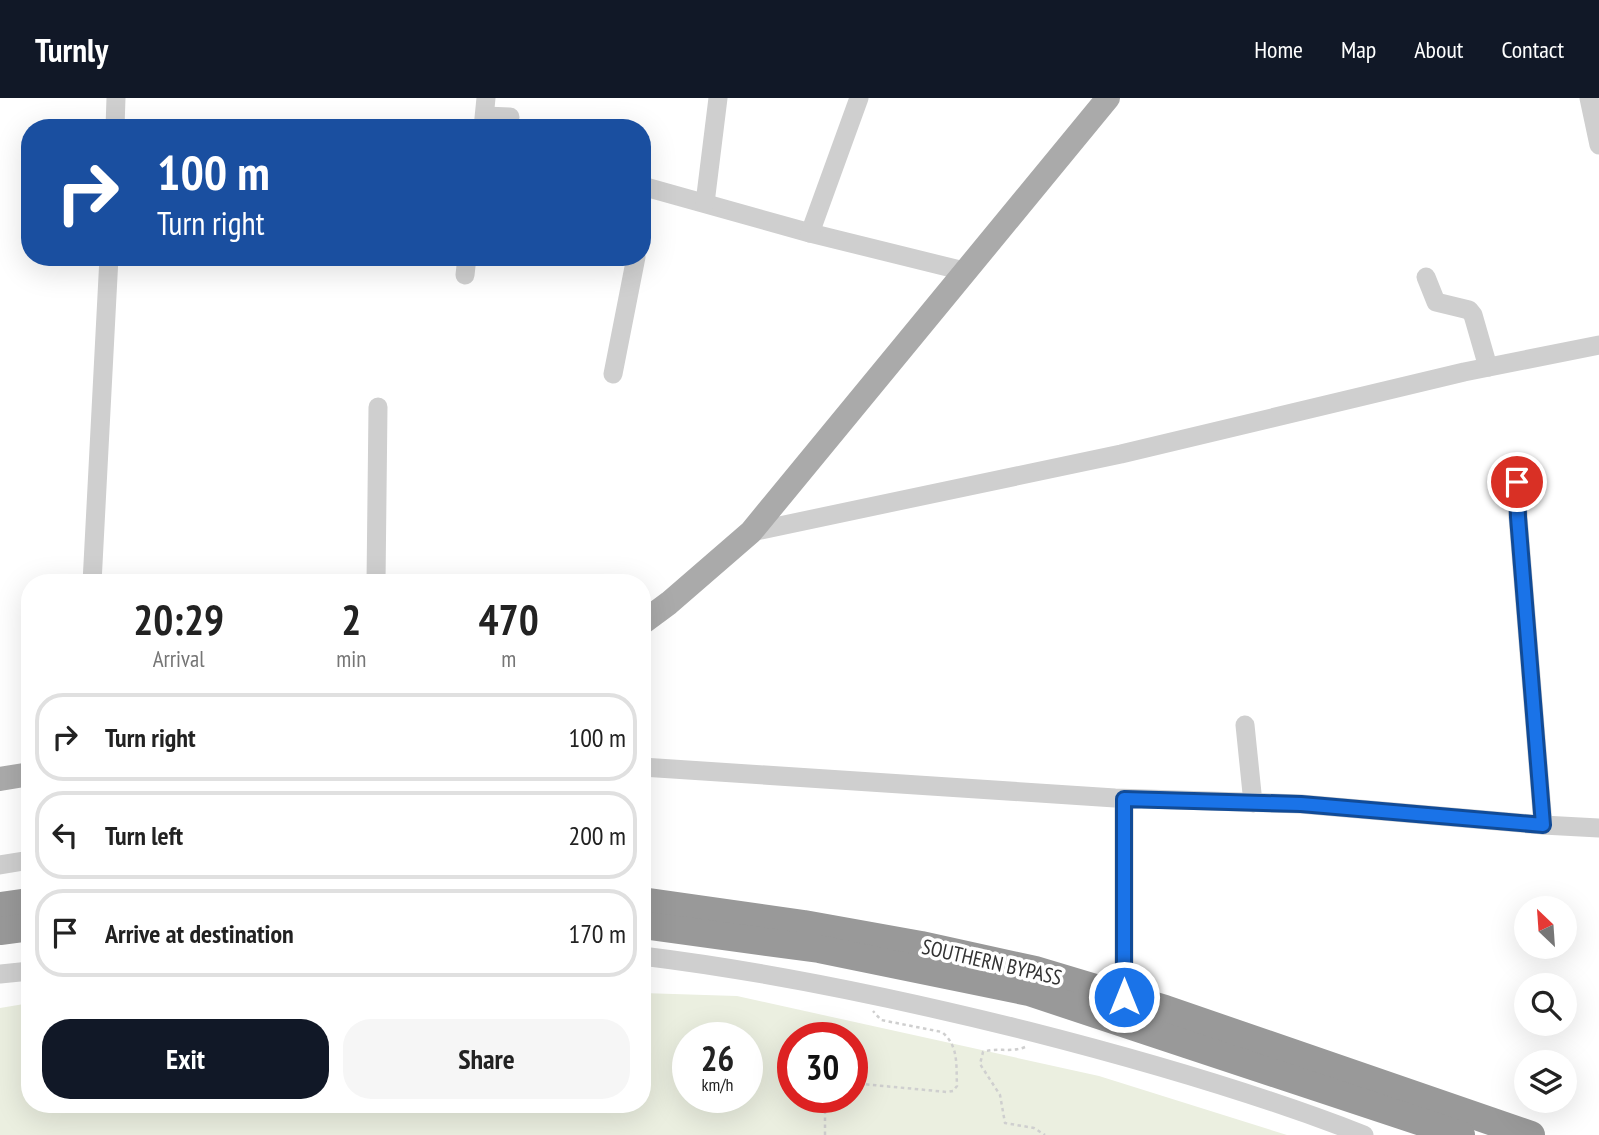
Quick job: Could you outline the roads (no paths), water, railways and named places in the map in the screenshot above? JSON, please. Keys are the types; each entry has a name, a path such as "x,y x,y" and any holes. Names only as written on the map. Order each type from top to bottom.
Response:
{"highway":[{"name":"SOUTHERN BYPASS","path":"651,902 804,923 1035,970 1124,997 1531,1135"},
{"path":"0,905 21,903"},
{"name":"SOUTHERN BYPASS","path":"651,926 819,949 1029,992 1461,1135"},
{"path":"0,931 21,928"}],"main road":[{"path":"651,616 751,532 1108,98"},
{"path":"0,779 21,776"}],"street":[{"path":"115,119 116,98"},
{"path":"705,203 718,98"},
{"path":"810,233 859,98"},
{"path":"1589,98 1599,145"},
{"path":"485,114 510,117"},
{"path":"651,188 810,233 964,271"},
{"path":"92,574 109,266"},
{"path":"614,374 634,266"},
{"path":"1426,277 1436,302 1464,308 1473,315 1488,367"},
{"path":"751,532 1121,454 1488,367 1599,345"},
{"path":"376,574 378,407"},
{"path":"1517,482 1543,825"},
{"path":"1245,725 1253,803"},
{"path":"651,768 1124,799 1301,804 1599,828"},
{"path":"1124,799 1124,997"},
{"path":"0,865 21,862"},
{"path":"651,957 800,979 1046,1036 1243,1091 1364,1135"},
{"path":"0,974 21,972"}]}
